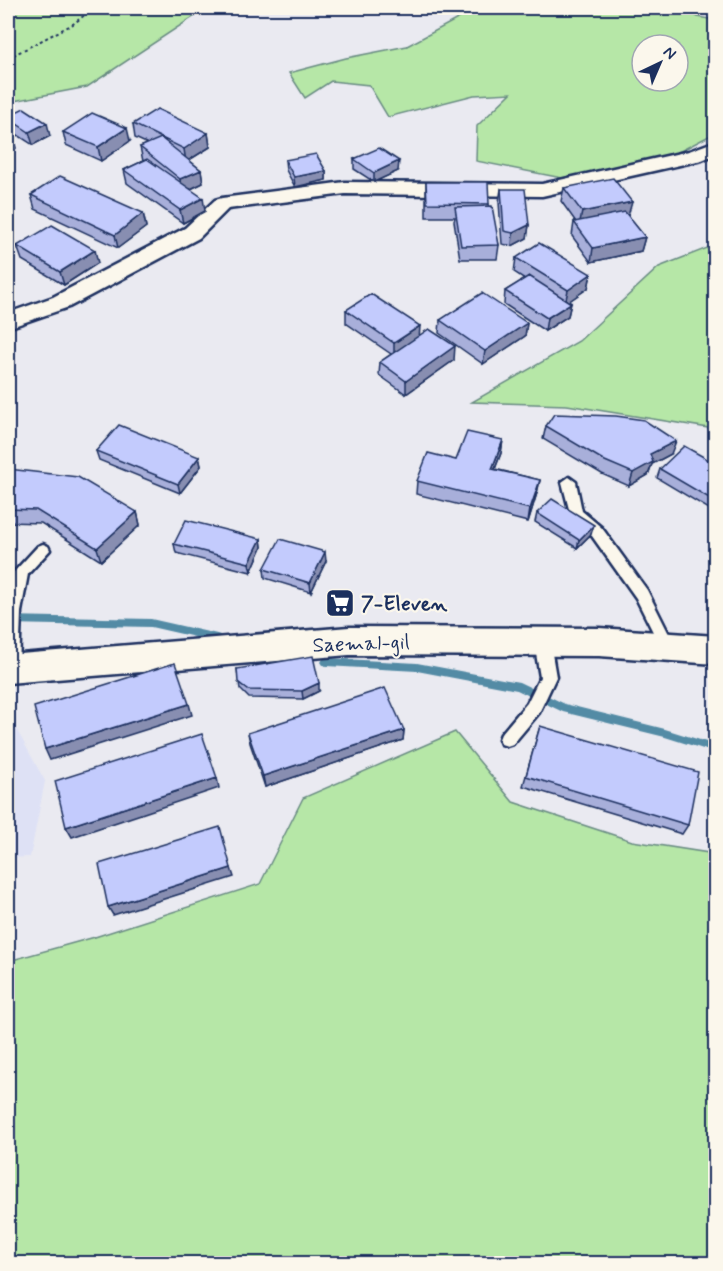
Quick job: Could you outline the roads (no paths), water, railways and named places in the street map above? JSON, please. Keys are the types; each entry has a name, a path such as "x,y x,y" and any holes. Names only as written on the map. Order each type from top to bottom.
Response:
{"street":[{"path":"8,321 61,302 192,233 222,204 345,188 542,190 695,156 716,147"},
{"name":"Saemal-gil","path":"9,669 349,641 542,642 716,650"}],"lane":[{"path":"568,482 576,513 597,532 642,594 667,646"},
{"path":"9,669 13,636 12,612 21,572 43,550"},
{"path":"507,739 532,708 548,677 542,642"}],"waterway":[{"path":"8,620 151,623 217,638"},
{"path":"326,662 417,667 519,686 563,708 665,733 716,749"}],"place":[{"name":"7-Eleven","path":"340,603"}]}
